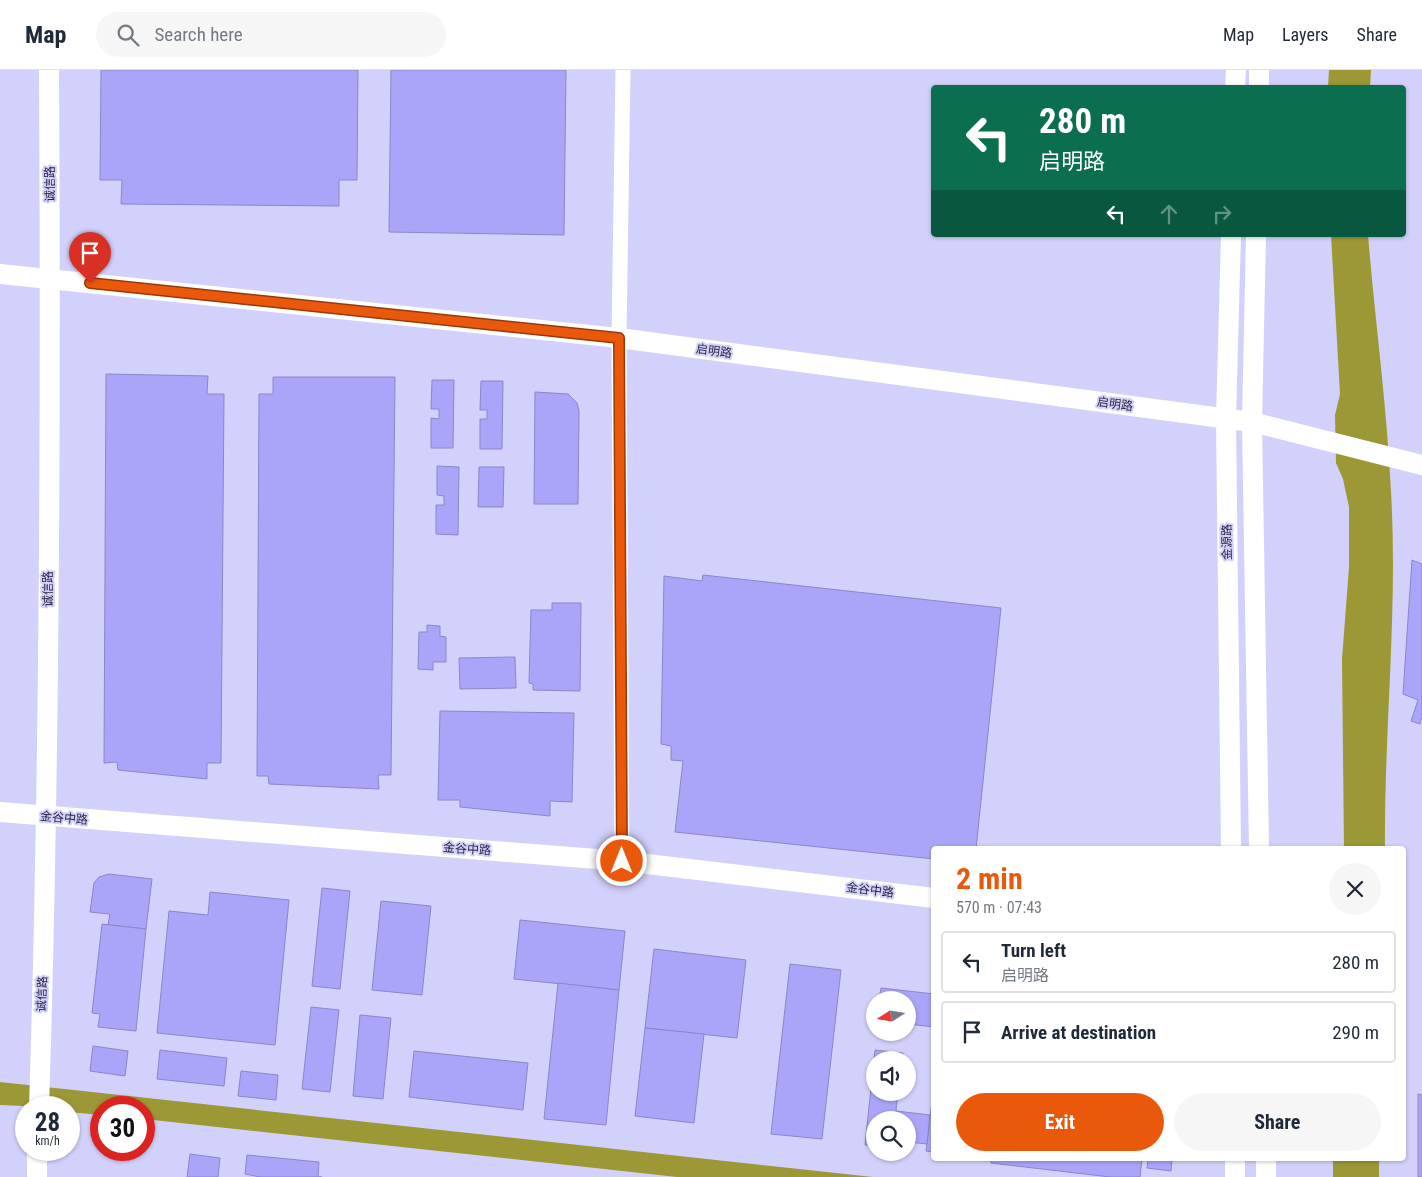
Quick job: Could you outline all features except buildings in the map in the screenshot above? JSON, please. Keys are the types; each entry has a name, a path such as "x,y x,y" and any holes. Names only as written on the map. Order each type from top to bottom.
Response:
{"street":[{"name":"诚信路","path":"39,1096 47,817 50,279 49,70"},
{"path":"622,861 619,338 623,70"},
{"path":"1235,85 1236,70"},
{"path":"1259,70 1259,85"},
{"name":"金源路","path":"1231,237 1226,419 1231,846"},
{"path":"1256,237 1252,422 1259,846"},
{"name":"启明路","path":"0,274 619,338 1252,422 1382,453 1422,465"},
{"name":"金谷中路","path":"0,812 622,861 931,898"},
{"path":"37,1161 37,1177"},
{"path":"1235,1161 1235,1177"},
{"path":"1266,1161 1266,1177"}],"shaded area":[{"path":"1329,70 1371,70 1370,85 1328,85"},
{"path":"1331,237 1368,237 1387,428 1393,537 1385,846 1344,846 1342,659 1349,567 1349,507 1343,479 1336,463 1335,415 1340,394"},
{"path":"0,1082 129,1096 90,1096 90,1114 80,1113 80,1096 15,1096 15,1106 0,1105"},
{"path":"155,1099 873,1177 677,1177 155,1120"},
{"path":"1333,1161 1379,1161 1379,1177 1333,1177"}],"route":[{"path":"90,283 619,338 622,861"}]}
